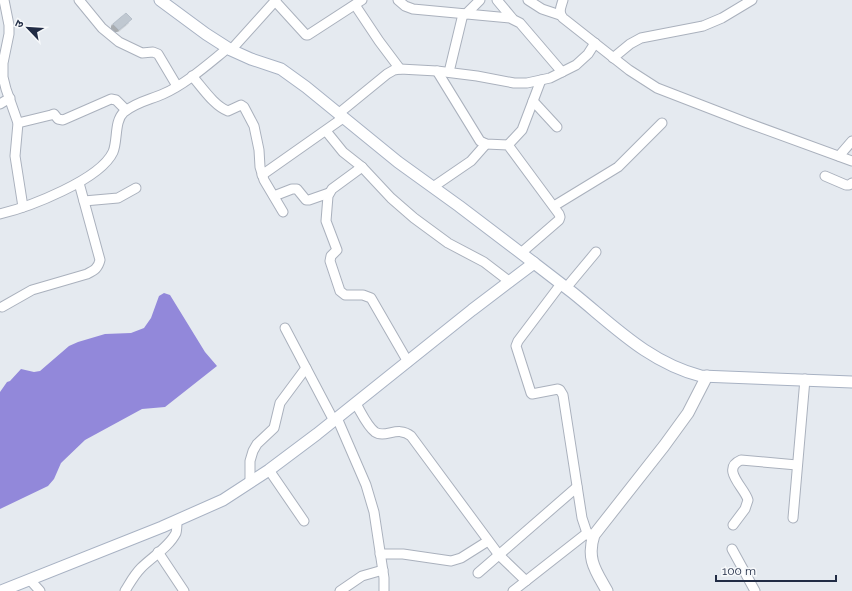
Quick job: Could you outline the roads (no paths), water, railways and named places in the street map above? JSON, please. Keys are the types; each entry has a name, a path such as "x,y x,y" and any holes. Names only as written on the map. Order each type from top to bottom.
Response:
{"main road":[{"path":"160,0 229,49 251,59 281,69 398,162 564,286 635,345 678,368 694,374 707,376 852,382"},
{"path":"1,591 178,520 223,500 269,470 356,404 472,310 534,263"},
{"path":"608,591 592,560 590,536 599,528 664,446 688,413 707,376"}],"street":[{"path":"4,0 9,25 9,34 3,63 3,77 18,122 15,160 23,207"},
{"path":"79,0 102,28 118,42 142,53 153,52 158,54 177,86"},
{"path":"0,214 23,207 79,183 95,171 108,159 113,151 120,119 126,110 132,106 163,94 177,86 229,49 276,0 306,35 359,2 379,41 400,69"},
{"path":"398,0 405,6 413,9 512,18"},
{"path":"449,72 465,14 480,0"},
{"path":"497,0 512,18 520,23 562,72"},
{"path":"528,0 542,9 560,15 613,58 657,88 852,161"},
{"path":"560,15 563,0"},
{"path":"613,58 630,44 641,38 703,26 722,18 752,0"},
{"path":"262,175 326,131 387,74 394,70 438,71 514,83 527,82 550,78 576,65 588,54 595,43"},
{"path":"438,71 480,141 486,144 508,145 522,130 541,80"},
{"path":"192,76 218,106 228,111 241,105 244,107 254,126 262,175 283,212"},
{"path":"0,104 10,98"},
{"path":"18,122 51,114 54,114 58,119 63,120 111,99 116,100 126,110"},
{"path":"533,101 557,126"},
{"path":"554,206 618,167 662,123"},
{"path":"326,131 343,152 362,167 391,198 414,218 448,243 484,262 510,282"},
{"path":"839,156 852,142"},
{"path":"433,187 471,161 486,144"},
{"path":"508,145 554,206 560,217 559,220 521,253"},
{"path":"362,167 332,189 329,193 326,221 337,250 331,256 330,261 340,291 345,295 363,295 371,298 408,362"},
{"path":"825,176 846,185 852,183"},
{"path":"2,307 32,290 87,274 95,270 98,266 100,260 79,183"},
{"path":"84,201 118,198 136,188"},
{"path":"274,196 292,190 300,191 305,199 309,200 329,193"},
{"path":"513,591 590,536 582,518 563,396 558,389 531,393 516,346 522,335 564,286 596,252"},
{"path":"285,328 306,368 336,419 366,485 387,554 383,570 384,591"},
{"path":"250,481 250,461 253,451 257,444 274,428 280,403 306,368"},
{"path":"793,518 805,379"},
{"path":"356,404 375,432 382,434 394,431 406,433 499,555 526,581"},
{"path":"732,525 745,509 748,500 733,476 733,468 737,462 741,460 797,464"},
{"path":"269,470 304,521"},
{"path":"478,573 577,487"},
{"path":"126,590 140,568 164,548 176,532 178,520"},
{"path":"387,554 403,554 452,560 461,558 488,541"},
{"path":"732,550 755,591"},
{"path":"158,552 184,591"},
{"path":"340,591 362,576 383,570"},
{"path":"30,580 40,591"}]}
